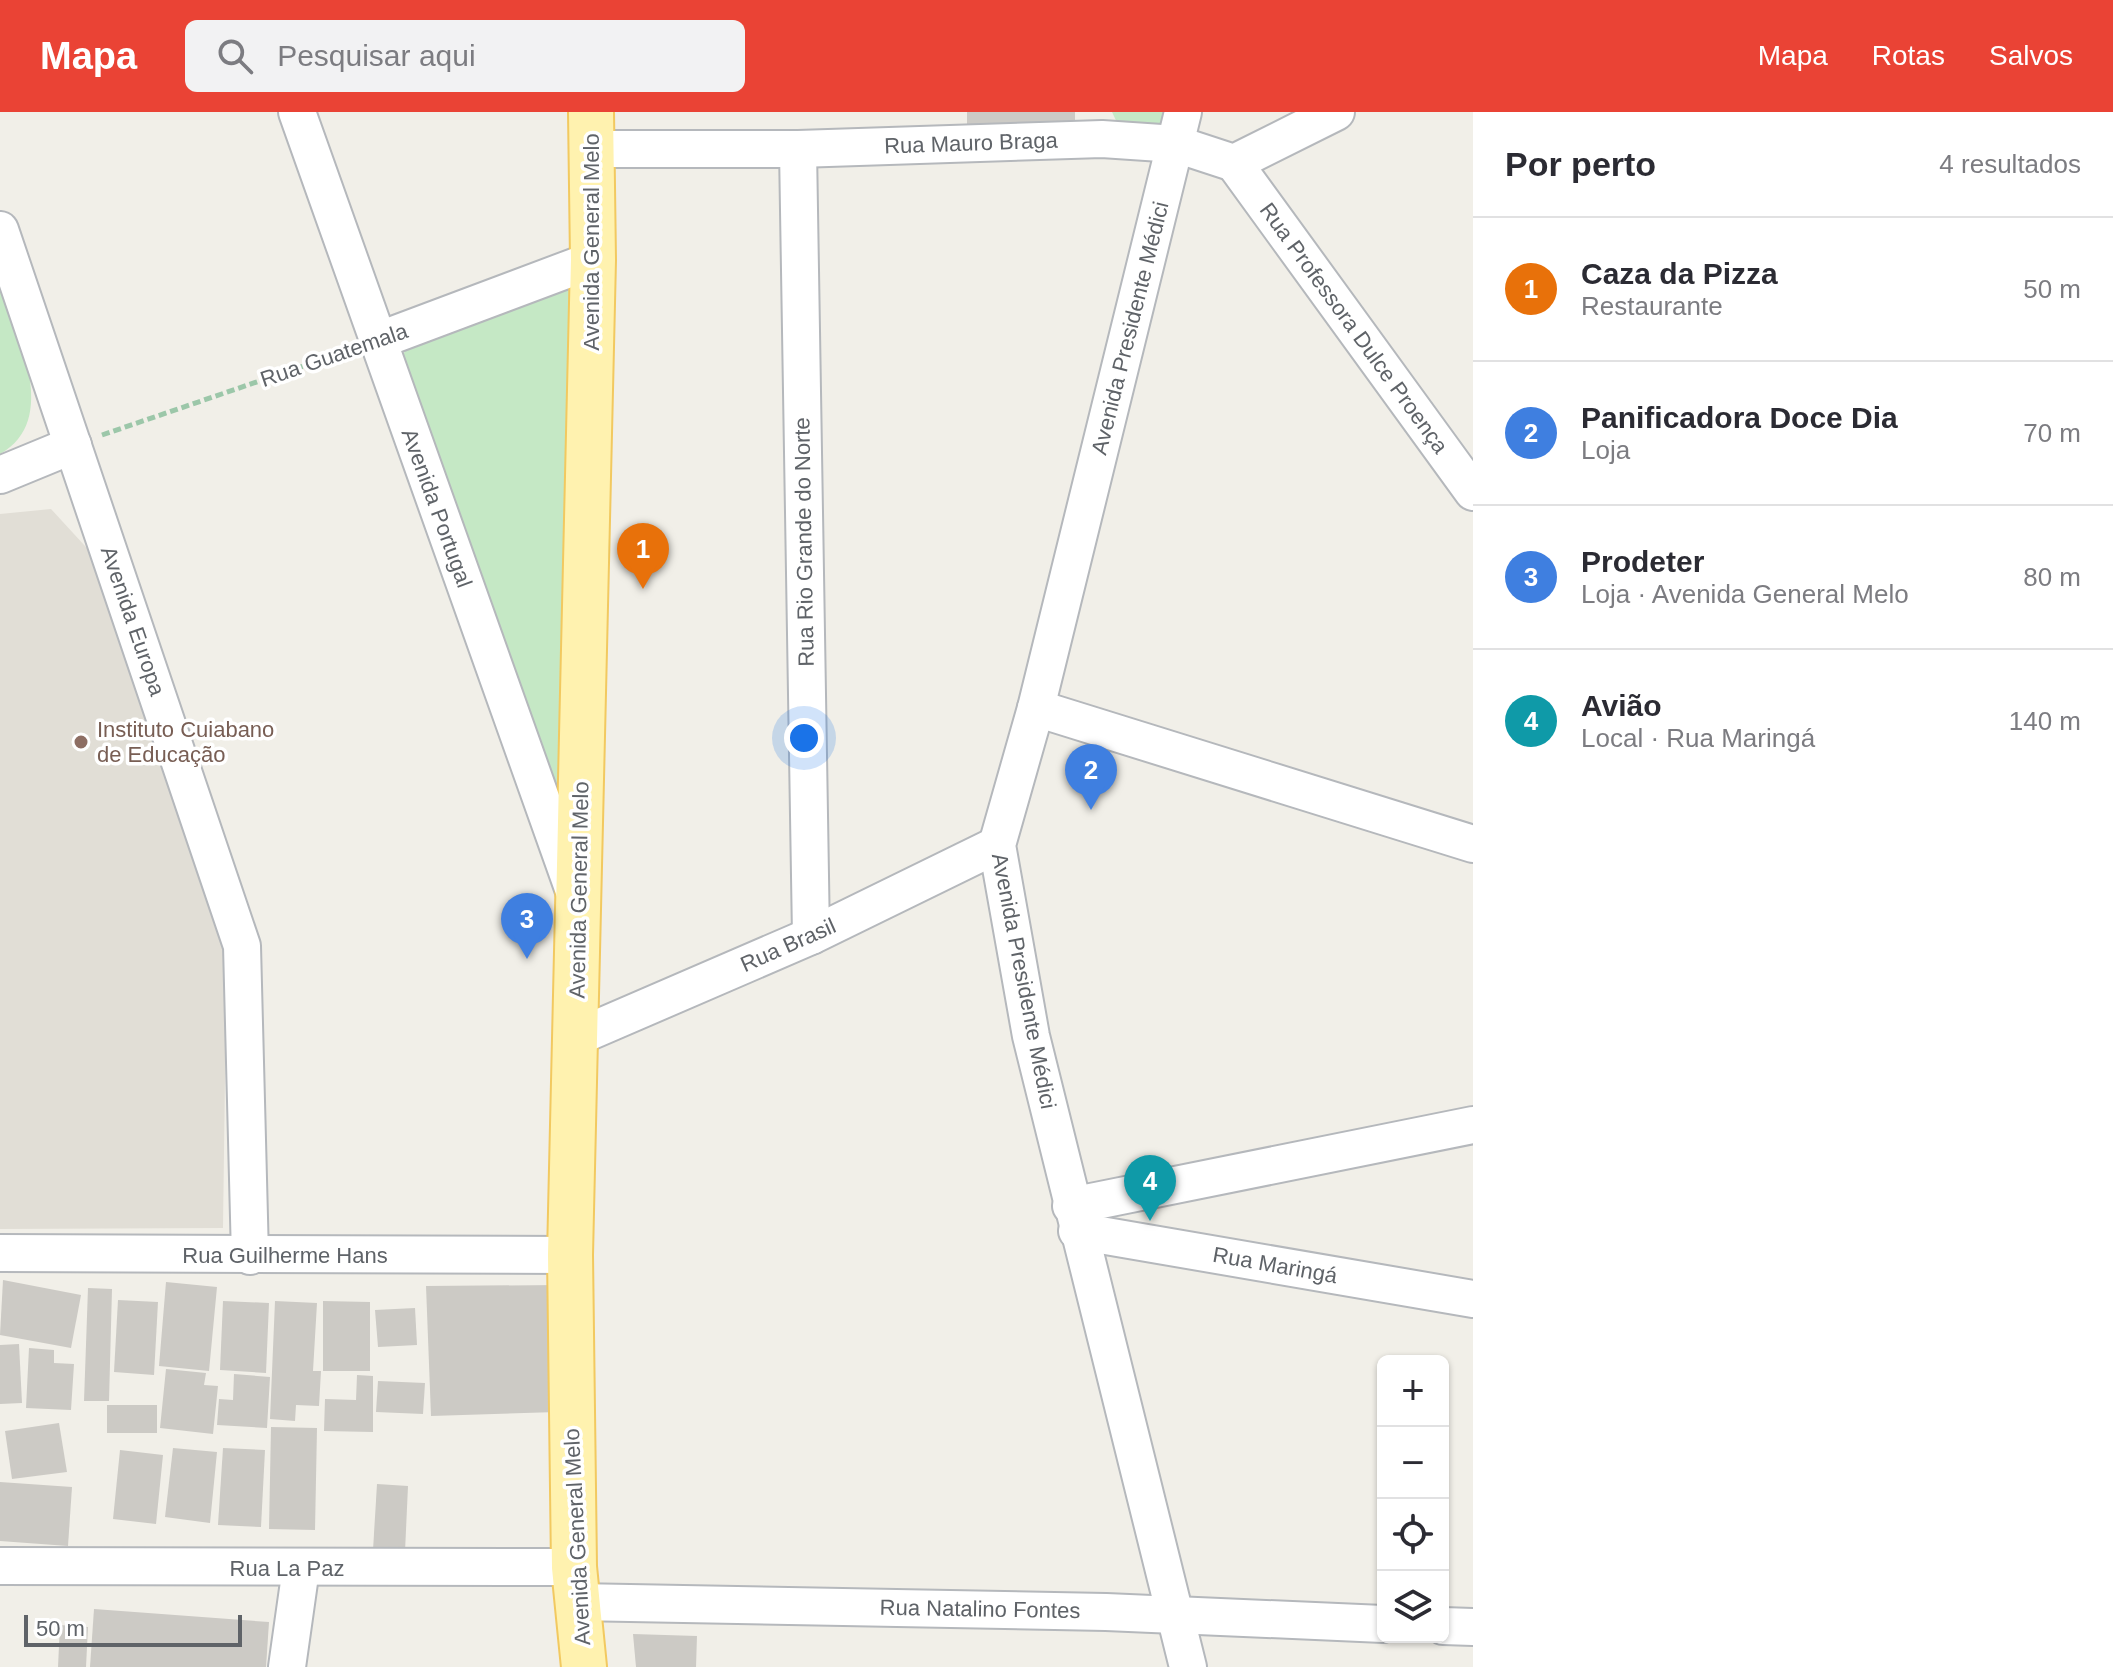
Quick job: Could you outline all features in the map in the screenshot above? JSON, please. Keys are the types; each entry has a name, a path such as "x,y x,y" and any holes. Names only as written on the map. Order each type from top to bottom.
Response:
{"main road":[{"name":"Avenida General Melo","path":"584,1667 575,1585 570,1255 593,260 591,131"}],"street":[{"name":"Avenida Portugal","path":"297,112 579,904"},
{"path":"1234,163 1336,112"},
{"name":"Rua Mauro Braga","path":"591,131 798,149 1102,126 1179,128 1234,163"},
{"name":"Avenida Presidente Médici","path":"1179,128 1036,708 997,845 1031,1036 1188,1667"},
{"name":"Rua Rio Grande do Norte","path":"798,149 811,936"},
{"name":"Rua Professora Dulce Proença","path":"1234,163 1473,492"},
{"name":"Avenida Europa","path":"0,230 242,946 250,1256"},
{"name":"Rua Guatemala","path":"377,341 593,260"},
{"path":"0,475 73,445"},
{"path":"1036,708 1473,844"},
{"name":"Rua Brasil","path":"575,1038 811,936 997,845"},
{"path":"1074,1218 1473,1125"},
{"name":"Rua Maringá","path":"1074,1218 1473,1299"},
{"name":"Rua Guilherme Hans","path":"0,1253 570,1255"},
{"name":"Rua La Paz","path":"0,1566 301,1568 575,1585"},
{"path":"287,1667 301,1568"},
{"name":"Rua Natalino Fontes","path":"575,1585 1377,1624"},
{"path":"1449,1626 1473,1627"}],"path":[{"name":"Rua Guatemala","path":"73,445 377,341"}],"shaded area":[{"name":"Instituto Cuiabano de Educação","path":"51,509 96,558 227,927 223,1228 0,1229 0,514"}],"green space":[{"path":"1112,112 1167,112 1164,123 1152,137 1121,131"},
{"path":"0,284 24,351 31,398 28,420 18,439 0,454"},
{"path":"575,284 566,816 401,358 412,339"}],"building":[{"path":"967,112 1075,112 1075,128 967,134"},
{"path":"3,1280 81,1295 71,1348 0,1335"},
{"path":"166,1282 217,1287 209,1371 159,1366"},
{"path":"560,1285 557,1412 431,1416 426,1286"},
{"path":"88,1288 112,1289 109,1401 84,1401"},
{"path":"118,1300 158,1302 154,1375 114,1372"},
{"path":"223,1301 269,1303 266,1373 220,1370"},
{"path":"275,1301 317,1303 313,1371 321,1371 319,1406 296,1405 295,1421 270,1419"},
{"path":"323,1301 370,1302 370,1371 323,1371"},
{"path":"415,1308 417,1345 378,1347 375,1310"},
{"path":"19,1344 22,1403 0,1404 0,1345"},
{"path":"29,1348 54,1350 54,1363 74,1364 71,1410 26,1408"},
{"path":"166,1369 206,1373 204,1385 218,1386 213,1434 160,1428"},
{"path":"234,1374 270,1377 267,1428 217,1425 219,1399 233,1400"},
{"path":"357,1375 373,1376 373,1432 324,1431 325,1399 356,1400"},
{"path":"378,1381 425,1383 423,1414 376,1412"},
{"path":"107,1405 157,1405 157,1433 107,1433"},
{"path":"59,1423 67,1472 12,1479 5,1431"},
{"path":"271,1427 317,1428 315,1530 269,1529"},
{"path":"173,1448 217,1452 210,1523 165,1517"},
{"path":"223,1448 265,1450 261,1527 218,1525"},
{"path":"120,1450 163,1455 156,1524 113,1519"},
{"path":"0,1482 72,1487 68,1546 0,1541"},
{"path":"377,1484 408,1486 405,1552 373,1550"},
{"path":"94,1609 269,1622 266,1667 90,1667"},
{"path":"60,1625 88,1627 86,1667 58,1667"},
{"path":"633,1634 697,1636 696,1667 636,1667"}],"place":[{"name":"Caza da Pizza","path":"643,589"},
{"name":"Instituto Cuiabano de Educação","path":"81,742"},
{"name":"Panificadora Doce Dia","path":"1091,810"},
{"name":"Prodeter","path":"527,959"},
{"name":"Avião","path":"1150,1221"}]}
